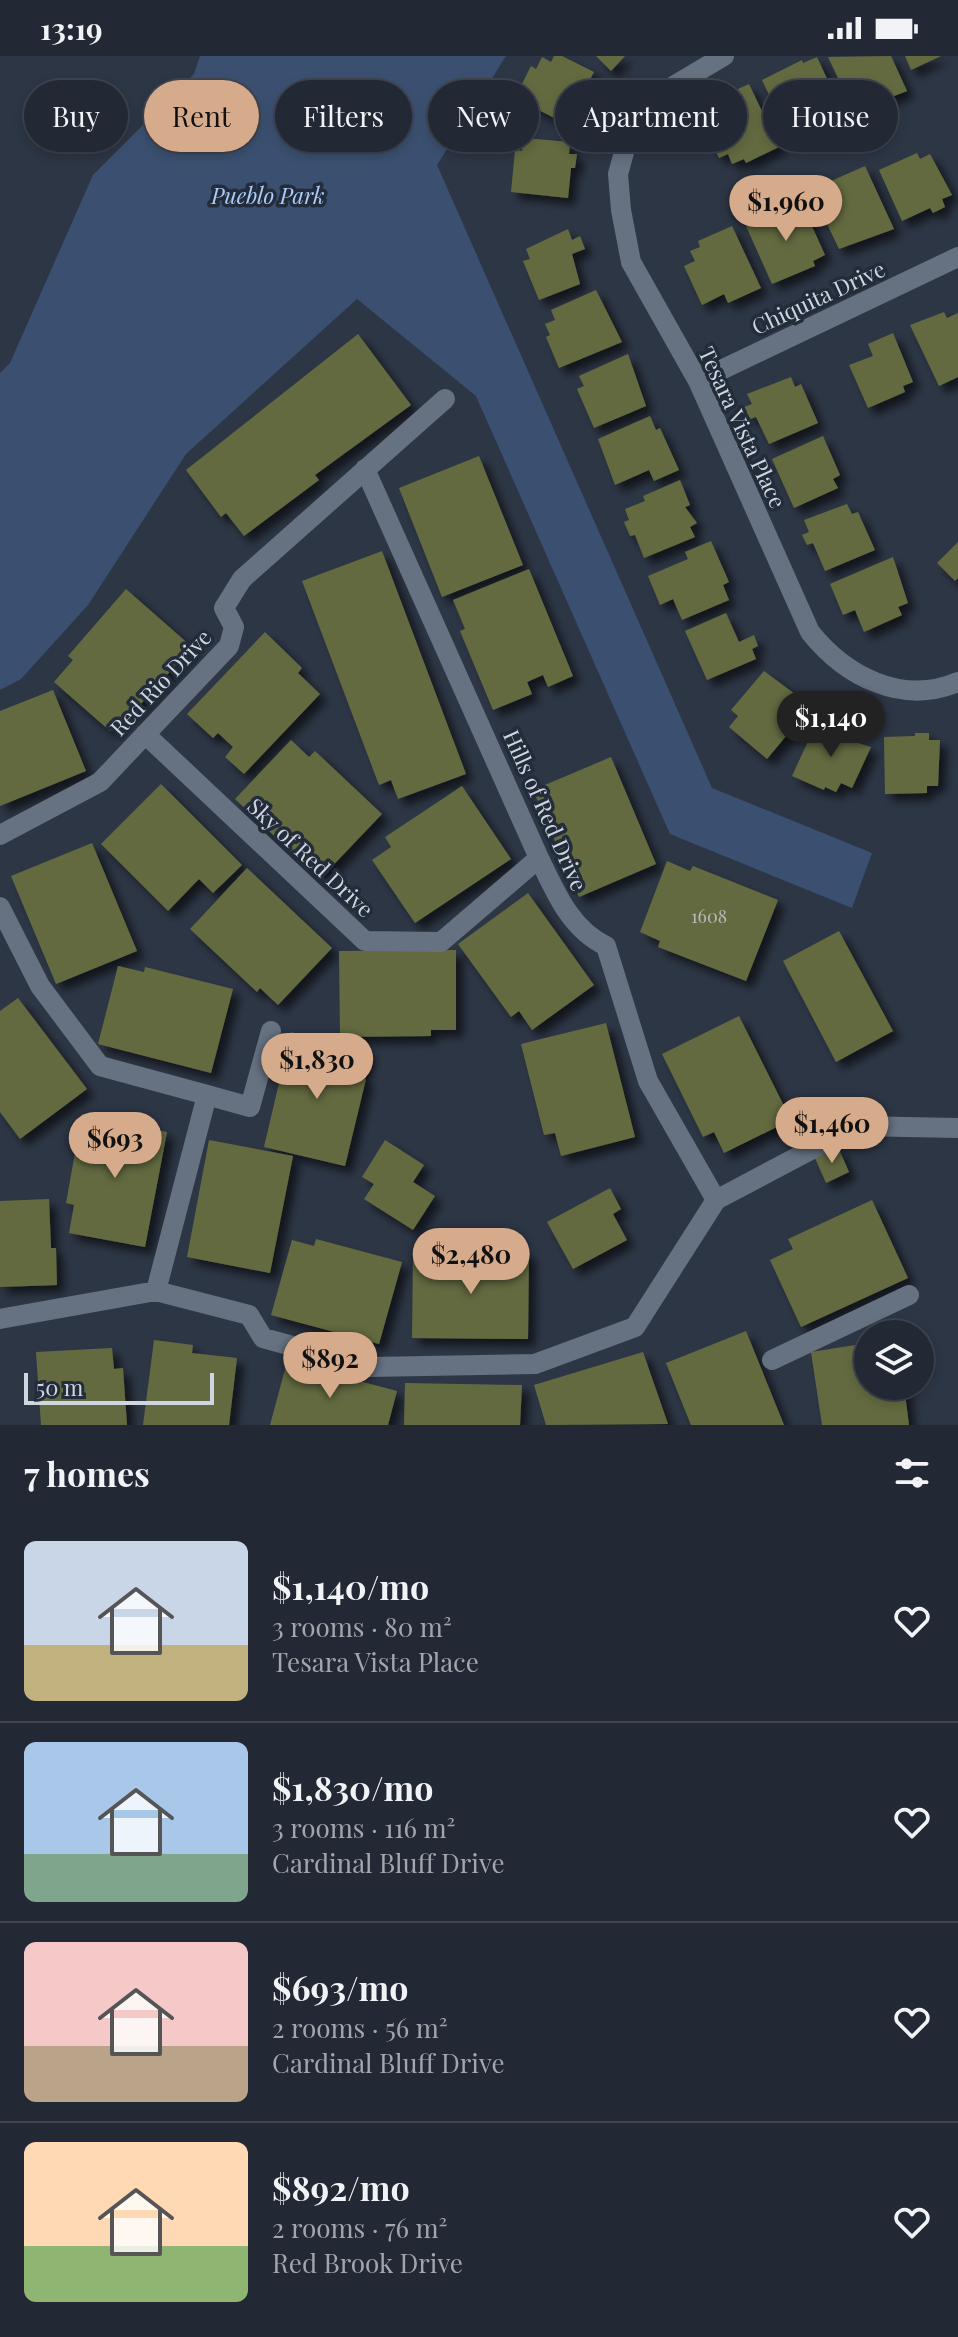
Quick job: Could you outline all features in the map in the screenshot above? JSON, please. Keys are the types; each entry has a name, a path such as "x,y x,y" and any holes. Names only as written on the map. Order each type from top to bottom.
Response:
{"street":[{"name":"Tesara Vista Place","path":"724,56 675,85 630,131 618,174 631,262 698,381 810,632 830,657 870,682 907,690 958,682"},
{"name":"Chiquita Drive","path":"698,381 958,257"},
{"name":"Red Rio Drive","path":"0,835 100,782 229,646 234,627 224,608 242,579 445,399"},
{"name":"Hills of Red Drive","path":"365,469 539,858 565,910 594,940 606,946 648,1081 716,1200"},
{"name":"Sky of Red Drive","path":"145,734 365,941 441,942 539,858"},
{"path":"0,907 40,986 100,1066 250,1107 271,1031"},
{"path":"156,1291 207,1095"},
{"path":"0,1319 156,1291 249,1315 263,1338 369,1367 535,1364 635,1327 716,1200 856,1126 958,1128"},
{"path":"772,1360 909,1295"}],"green space":[{"name":"Pueblo Park","path":"200,56 506,56 491,80 428,80 428,152 445,152 437,165 712,788 872,853 852,908 670,834 476,396 357,299 186,454 88,605 21,679 0,690 0,373 10,363 93,175 116,152 128,152 128,140 144,124 144,152 259,152 259,80 188,80 194,74"}],"building":[{"path":"554,56 562,56 594,72 590,80 555,80 555,118 539,110 539,80 524,80 531,66 536,69 542,57 551,62"},
{"path":"596,56 625,56 611,71"},
{"path":"891,56 907,91 898,95 898,80 839,80 828,57"},
{"path":"905,56 941,56 911,70"},
{"path":"817,57 828,80 762,80 802,60 803,63"},
{"path":"747,85 763,113 763,152 769,152 746,163 744,159 732,164 728,154 719,158 716,152 747,152"},
{"path":"539,139 555,141 555,152 577,154 575,168 571,168 568,198 511,192 515,152 539,152"},
{"path":"917,153 920,159 930,154 952,195 942,199 945,207 933,213 930,208 902,221 879,170"},
{"path":"865,166 894,229 839,249 818,205 827,201 822,191 833,186 831,181"},
{"path":"802,204 825,255 813,261 815,266 772,284 746,226"},
{"path":"732,226 761,288 728,303 724,294 702,305 684,266 695,261 690,251 700,247 698,241"},
{"path":"568,229 572,240 580,236 585,249 572,254 580,284 539,300 523,261 530,259 526,249"},
{"path":"596,290 622,342 559,368 546,337 550,335 545,324 555,320 551,310"},
{"path":"944,312 947,318 958,313 958,377 939,386 910,325"},
{"path":"893,333 913,382 903,386 905,392 868,408 849,365 873,356 868,344"},
{"path":"358,334 411,405 315,475 319,480 244,536 226,513 221,517 186,470"},
{"path":"628,354 646,406 594,428 577,389 584,386 579,376"},
{"path":"791,377 795,387 801,384 818,423 769,444 756,417 750,419 744,407 752,404 747,394"},
{"path":"650,416 656,430 660,428 679,470 654,481 649,470 615,485 598,439"},
{"path":"823,436 840,475 833,479 838,488 794,508 772,459"},
{"path":"479,456 523,565 442,597 399,488"},
{"path":"680,480 690,505 685,507 697,523 690,527 695,537 644,558 635,535 630,536 624,522 629,520 625,509 645,501 643,496"},
{"path":"847,504 852,514 858,512 875,550 825,571 813,543 807,545 802,535 809,532 804,520"},
{"path":"711,541 729,582 723,585 729,600 682,620 673,599 660,605 648,576 688,559 685,552"},
{"path":"958,542 958,578 955,581 937,563"},
{"path":"382,551 466,774 398,799 391,780 379,785 302,581"},
{"path":"893,557 908,603 898,607 902,615 864,632 855,610 843,615 830,584"},
{"path":"529,569 573,676 548,687 543,675 527,682 532,694 493,710 460,631 465,629 453,600"},
{"path":"126,589 192,647 131,715 127,711 110,731 54,682 73,660 68,656"},
{"path":"726,613 739,642 754,635 758,646 752,649 756,659 707,680 685,631"},
{"path":"265,632 302,668 298,673 320,694 244,774 225,757 233,747 218,733 213,738 187,714"},
{"path":"764,671 811,706 767,759 729,727 738,716 731,710"},
{"path":"53,690 86,771 0,806 0,711"},
{"path":"816,724 828,730 830,725 850,735 848,740 871,747 852,788 841,783 836,792 825,787 824,790 792,776"},
{"path":"915,733 929,733 929,740 940,740 938,786 927,786 927,793 885,794 884,737 915,736"},
{"path":"291,740 309,757 315,751 382,814 320,879 235,799"},
{"path":"611,757 656,864 579,897 533,790"},
{"path":"161,784 242,865 213,893 199,879 168,911 101,844"},
{"path":"462,786 511,859 415,923 372,860 391,847 385,837"},
{"path":"92,843 137,951 56,984 11,876"},
{"path":"667,861 690,871 693,866 778,900 746,981 658,947 660,941 640,932"},
{"path":"247,868 332,948 278,1005 260,988 257,992 190,929"},
{"path":"528,893 594,985 532,1030 519,1011 511,1017 458,944"},
{"path":"839,931 893,1031 836,1062 783,961"},
{"path":"456,950 456,1030 431,1030 431,1036 340,1037 339,951"},
{"path":"118,966 144,972 145,967 233,989 211,1073 98,1044"},
{"path":"18,998 87,1089 20,1139 0,1112 0,1011"},
{"path":"739,1016 791,1120 724,1153 714,1132 703,1137 662,1054"},
{"path":"606,1023 635,1137 561,1156 555,1133 544,1135 521,1044"},
{"path":"291,1032 321,1039 319,1048 336,1052 338,1045 367,1052 361,1078 366,1079 345,1166 264,1147"},
{"path":"82,1114 167,1132 145,1247 69,1233 74,1205 66,1203"},
{"path":"209,1140 293,1156 270,1273 187,1257"},
{"path":"385,1140 424,1165 413,1182 435,1196 413,1230 364,1199 374,1184 362,1177"},
{"path":"838,1147 849,1172 826,1183 815,1158"},
{"path":"610,1188 621,1209 613,1214 627,1240 573,1269 547,1222"},
{"path":"49,1199 51,1248 56,1248 57,1285 0,1287 0,1201"},
{"path":"872,1200 908,1278 801,1327 770,1260 793,1249 788,1239"},
{"path":"316,1239 402,1262 379,1344 271,1315 292,1240 314,1246"},
{"path":"438,1252 529,1253 528,1339 412,1338 413,1259 437,1259"},
{"path":"746,1331 784,1425 691,1425 666,1363"},
{"path":"154,1340 193,1345 192,1353 237,1358 229,1425 143,1425"},
{"path":"854,1345 854,1400 906,1400 909,1425 822,1425 811,1352"},
{"path":"112,1348 114,1369 123,1368 127,1425 41,1425 36,1352"},
{"path":"643,1352 668,1424 546,1425 534,1385"},
{"path":"287,1362 397,1391 388,1425 270,1425"},
{"path":"405,1383 522,1385 520,1425 404,1425"}]}
